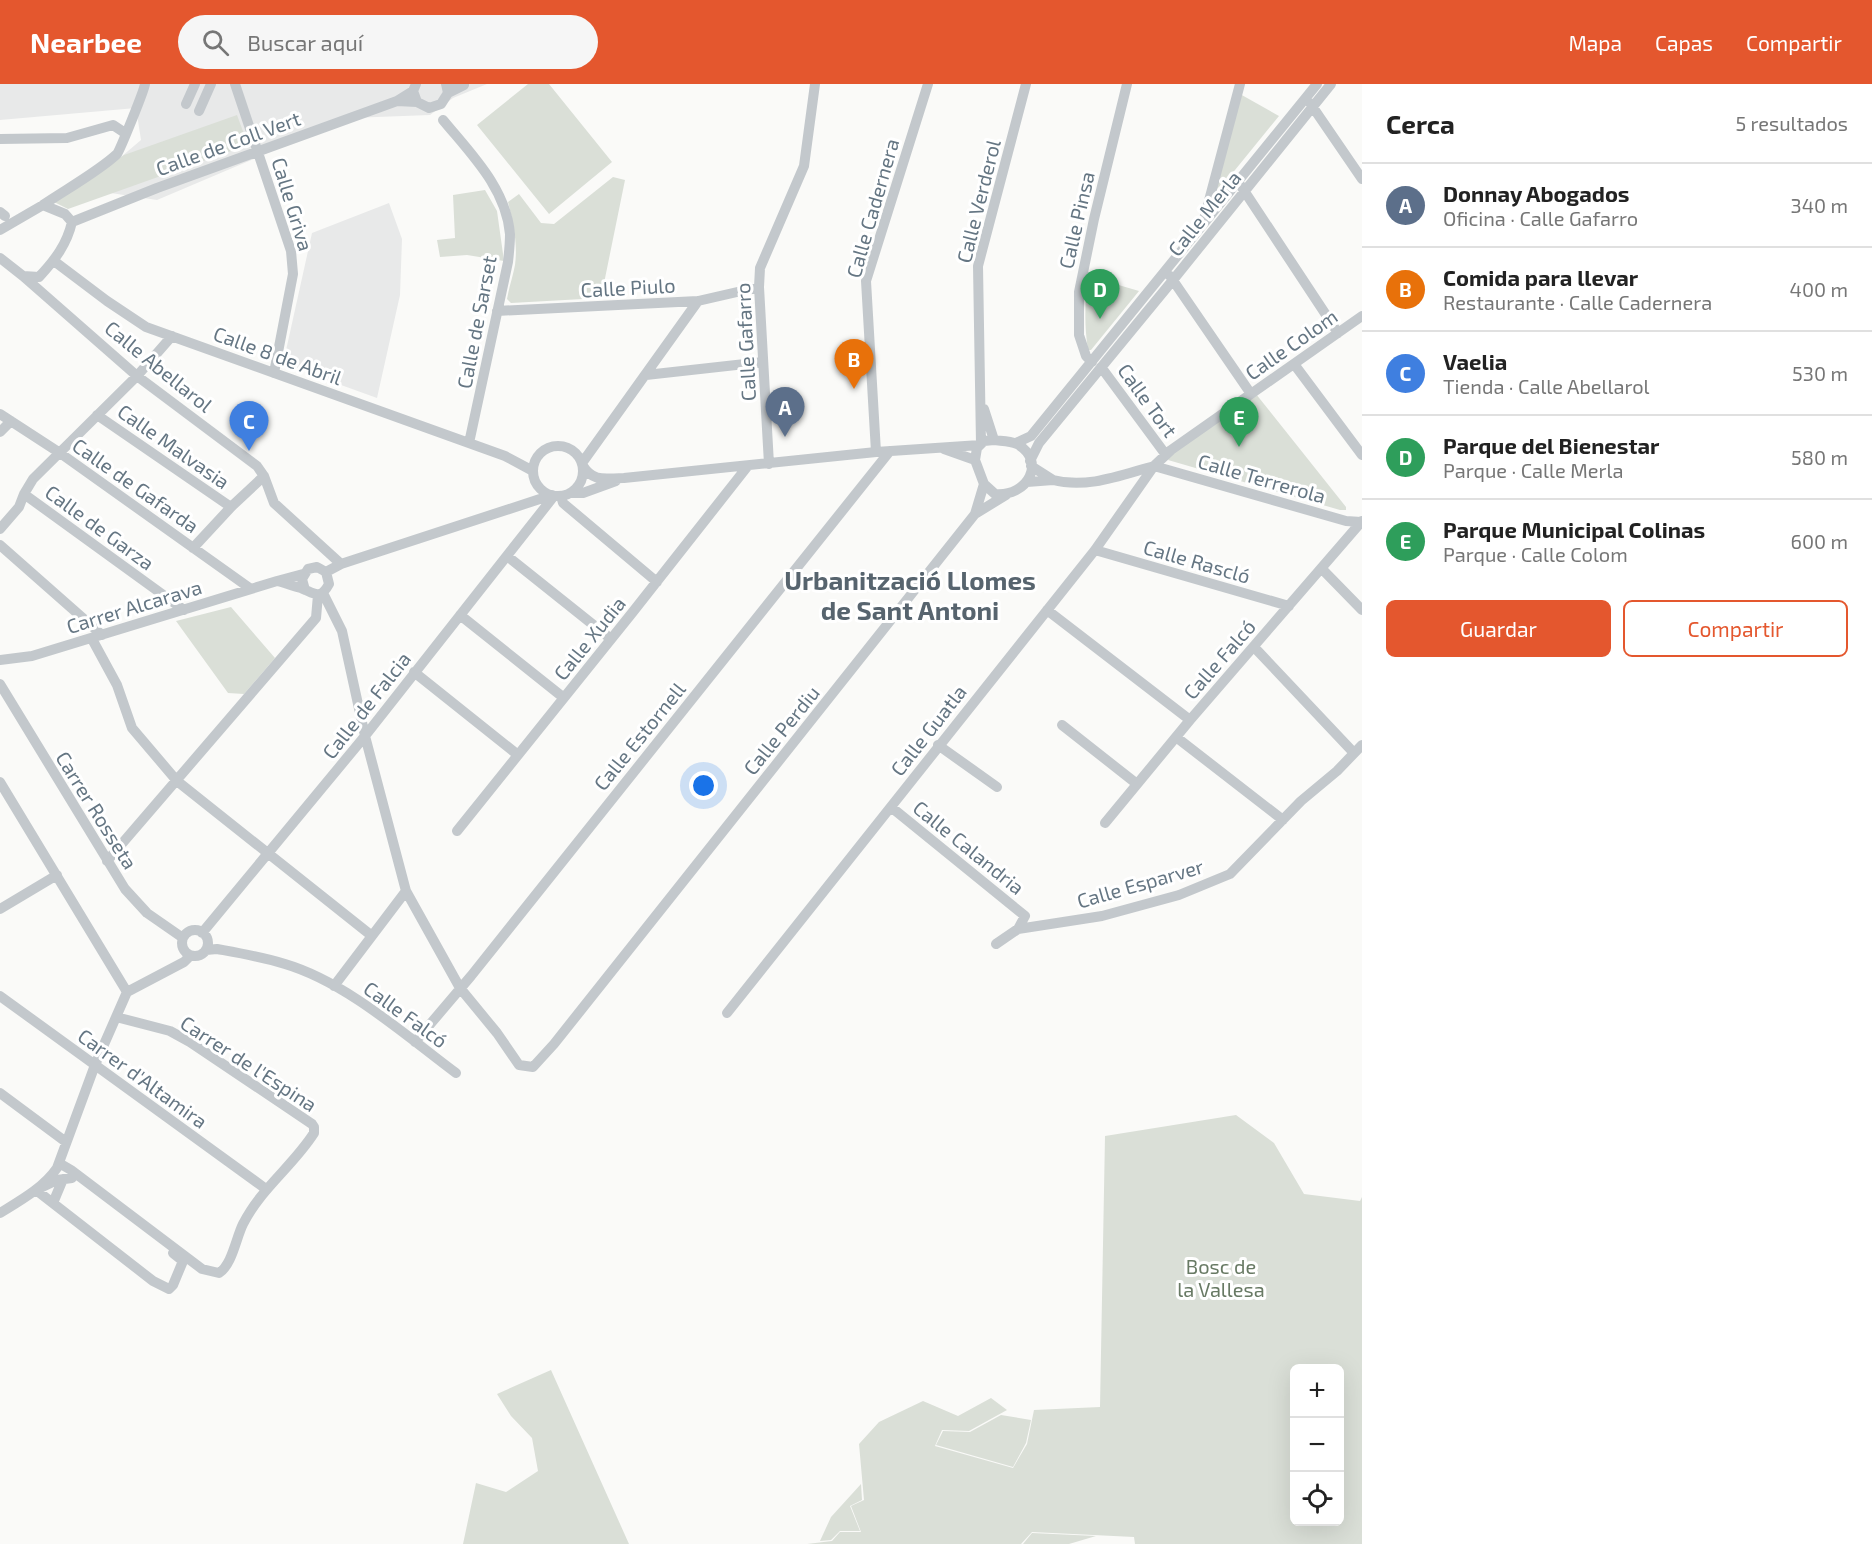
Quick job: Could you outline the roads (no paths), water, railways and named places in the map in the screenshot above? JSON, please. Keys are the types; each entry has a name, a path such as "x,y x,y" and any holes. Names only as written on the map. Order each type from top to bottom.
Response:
{"street":[{"path":"0,230 43,205 119,152 144,92 145,84"},
{"path":"186,104 195,84"},
{"path":"199,111 211,84"},
{"name":"Calle Griva","path":"235,84 291,251 293,274 274,373"},
{"name":"Calle Gafarro","path":"769,464 759,287 760,268 804,166 815,84"},
{"name":"Calle Cadernera","path":"876,452 866,281 928,84"},
{"name":"Calle Verderol","path":"981,444 978,266 1026,84"},
{"name":"Calle Pinsa","path":"1096,364 1086,356 1079,335 1079,292 1127,84"},
{"path":"1202,228 1240,84"},
{"name":"Calle Merla","path":"1310,102 1317,84"},
{"name":"Calle Merla","path":"1016,443 1031,436 1173,280 1241,187 1310,102 1331,84"},
{"path":"429,108 441,104 456,86"},
{"path":"414,87 417,102"},
{"name":"Calle de Coll Vert","path":"72,222 157,188 397,101 414,87"},
{"name":"Calle de Coll Vert","path":"397,101 417,102"},
{"name":"Calle de Sarset","path":"417,102 429,108 443,120 485,171 501,198 510,233 508,262 470,443"},
{"path":"1310,102 1362,179"},
{"path":"441,104 443,120"},
{"path":"0,139 67,138 113,125 126,132"},
{"path":"1241,187 1338,333"},
{"name":"Calle Merla","path":"1031,463 1039,443 1166,271 1241,187"},
{"path":"23,276 39,277 54,261 68,237 72,222 64,214 43,205"},
{"name":"Calle Abellarol","path":"0,258 137,376 257,466 264,476 274,503 341,564"},
{"name":"Calle 8 de Abril","path":"54,261 146,327 534,465"},
{"path":"1166,271 1251,394"},
{"name":"Calle Piulo","path":"497,311 698,301 759,287"},
{"path":"559,495 580,481 582,465 698,301"},
{"name":"Calle Colom","path":"1154,466 1166,455 1362,316"},
{"path":"0,529 19,507 33,479 137,376 172,336"},
{"path":"646,375 763,362"},
{"name":"Calle Tort","path":"1096,364 1166,455"},
{"path":"1293,364 1362,455"},
{"name":"Calle Verderol","path":"981,399 994,440"},
{"name":"Calle de Gafarda","path":"0,414 60,453 251,589"},
{"name":"Calle Malvasia","path":"97,415 231,507"},
{"path":"0,432 10,421"},
{"path":"984,441 1016,443 1028,453 1031,463 1027,482 1020,490 1006,495 995,494 984,484 975,460 976,451 984,441"},
{"path":"527,503 537,486 534,465 546,448 562,446 576,454 588,475 596,478 624,478 876,452 981,444"},
{"path":"939,447 975,460"},
{"name":"Calle Estornell","path":"415,1042 890,451"},
{"path":"1031,463 1053,480"},
{"path":"1027,482 1053,480 1069,484 1092,483 1154,466"},
{"name":"Calle Terrerola","path":"1154,466 1346,521 1361,521"},
{"name":"Calle Guatla","path":"727,1013 1095,550 1154,466"},
{"name":"Calle Xudia","path":"457,831 747,467"},
{"path":"193,548 264,476"},
{"path":"326,572 341,564 527,503 559,495 583,493 624,478"},
{"name":"Calle Perdiu","path":"975,514 984,484"},
{"path":"537,486 542,490 559,495 563,503 657,582"},
{"name":"Calle de Garza","path":"24,494 184,610"},
{"name":"Calle de Falcia","path":"202,933 365,736 507,556 559,495"},
{"name":"Calle Perdiu","path":"460,988 497,1033 519,1065 533,1067 548,1052 975,514 1006,495"},
{"name":"Calle Falcó","path":"1105,823 1361,521"},
{"path":"0,545 97,637 132,728 177,780 372,936"},
{"name":"Calle Rascló","path":"1095,550 1289,606"},
{"path":"507,556 611,639"},
{"path":"108,861 316,618 320,594 329,584 326,572 320,568 312,568 303,574 302,583 305,590"},
{"path":"1322,569 1362,610"},
{"name":"Carrer Alcarava","path":"0,660 32,656 303,574"},
{"path":"277,580 309,593 320,594"},
{"path":"320,594 342,631 365,736 406,891 460,988"},
{"path":"1047,610 1190,720"},
{"path":"460,615 564,698"},
{"path":"1254,647 1358,749"},
{"path":"414,672 518,755"},
{"name":"Carrer Rosseta","path":"0,684 125,889 147,913 183,938"},
{"path":"1062,725 1137,784"},
{"path":"1176,737 1282,820"},
{"path":"938,745 997,787"},
{"name":"Calle Esparver","path":"1018,929 1102,916 1179,895 1230,874 1301,801 1337,771 1358,749"},
{"path":"0,782 127,992"},
{"name":"Calle Calandria","path":"891,807 1025,916 1018,929"},
{"path":"0,909 57,874"},
{"path":"36,1190 50,1178 58,1165 95,1065 127,992 184,962 190,956 217,949 286,964 334,986 406,891"},
{"path":"996,944 1018,929"},
{"path":"190,956 183,949 183,938 192,931 202,933 207,939 206,950"},
{"name":"Calle Falcó","path":"334,986 363,1004 456,1073"},
{"name":"Carrer d'Altamira","path":"0,996 266,1189"},
{"name":"Carrer de l'Espina","path":"58,1165 71,1170 202,1269 219,1272 224,1269 243,1224 266,1189 314,1133 312,1124 190,1042 170,1031 116,1017"},
{"path":"0,1094 66,1142"},
{"path":"36,1190 153,1281 169,1289 173,1285 183,1261 67,1178 58,1165"},
{"path":"0,1213 36,1190 67,1178"},
{"path":"53,1203 67,1178"}],"place":[{"name":"Parque del Bienestar","path":"1100,319"},
{"name":"Comida para llevar","path":"854,389"},
{"name":"Donnay Abogados","path":"785,437"},
{"name":"Parque Municipal Colinas","path":"1239,447"},
{"name":"Vaelia","path":"249,451"}],"district":[{"name":"Urbanització Llomes de Sant Antoni","path":"910,594"}],"park label":[{"name":"Bosc de la Vallesa","path":"1221,1278"}]}
